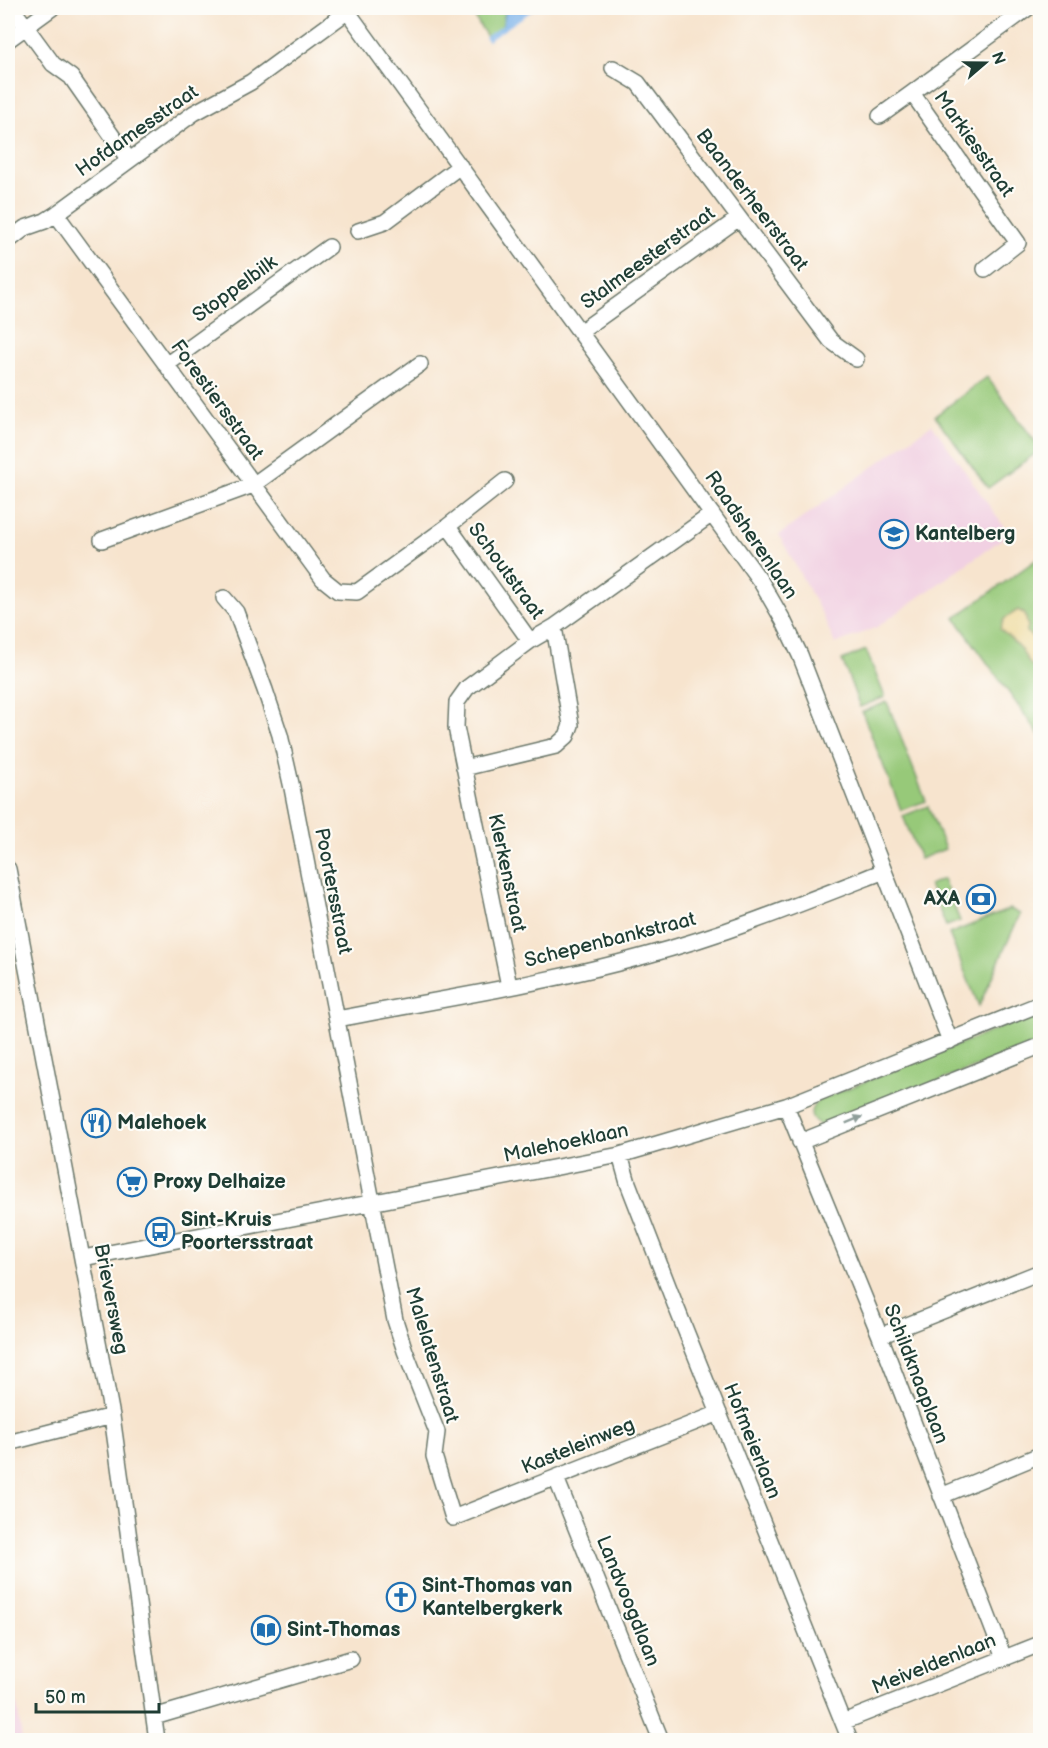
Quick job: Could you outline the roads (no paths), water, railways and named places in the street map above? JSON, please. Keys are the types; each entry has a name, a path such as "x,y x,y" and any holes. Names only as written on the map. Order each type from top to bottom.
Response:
{"street":[{"path":"12,8 53,64 71,77 129,160"},
{"path":"8,40 52,8"},
{"name":"Markiesstraat","path":"880,117 1028,8"},
{"name":"Hofdamesstraat","path":"8,241 25,228 45,221 56,214 194,112 251,82 347,9"},
{"name":"Raadsherenlaan","path":"347,9 761,582 783,620 802,661 950,1041"},
{"name":"Baanderheerstraat","path":"613,68 638,83 831,340 856,359"},
{"name":"Markiesstraat","path":"912,93 1018,243 985,269"},
{"path":"358,231 385,222 460,166"},
{"name":"Forestiersstraat","path":"56,214 323,579 338,591 357,592"},
{"name":"Stalmeesterstraat","path":"580,332 739,218"},
{"name":"Stoppelbilk","path":"166,365 329,246"},
{"path":"102,540 253,485 420,364"},
{"name":"Schoutstraat","path":"357,592 505,481"},
{"name":"Klerkenstraat","path":"509,986 456,727 457,702 467,688 530,641 554,627 712,514"},
{"name":"Schoutstraat","path":"448,526 530,641"},
{"name":"Poortersstraat","path":"224,598 236,612 265,690 292,788 372,1203"},
{"path":"464,768 556,746 567,736 571,725 554,627"},
{"name":"Brieversweg","path":"8,868 112,1416 157,1740"},
{"name":"Schepenbankstraat","path":"337,1019 581,972 644,956 711,937 884,871"},
{"name":"Malehoeklaan","path":"82,1258 620,1155 786,1106 1041,1004"},
{"path":"800,1142 1041,1046"},
{"name":"Schildknaaplaan","path":"786,1106 880,1336 1004,1658"},
{"name":"Hofmeierlaan","path":"620,1155 628,1183 850,1740"},
{"name":"Malelatenstraat","path":"372,1203 395,1320 437,1432 434,1456 453,1518"},
{"path":"880,1336 1041,1272"},
{"name":"Kasteleinweg","path":"453,1518 719,1413"},
{"path":"8,1443 112,1416"},
{"path":"941,1497 1041,1455"},
{"name":"Landvoogdlaan","path":"556,1478 661,1740"},
{"name":"Meiveldenlaan","path":"843,1722 1041,1644"},
{"path":"154,1717 351,1659"}],"water":[{"path":"506,8 532,8 502,28"}],"waterway":[{"path":"488,38 532,8"}],"place":[{"name":"Kantelberg","path":"894,534"},
{"name":"AXA","path":"981,899"},
{"name":"Malehoek","path":"96,1123"},
{"name":"Proxy Delhaize","path":"132,1182"},
{"name":"Sint-Kruis Poortersstraat","path":"160,1232"},
{"name":"Sint-Thomas van Kantelbergkerk","path":"401,1597"},
{"name":"Sint-Thomas","path":"266,1630"}]}
